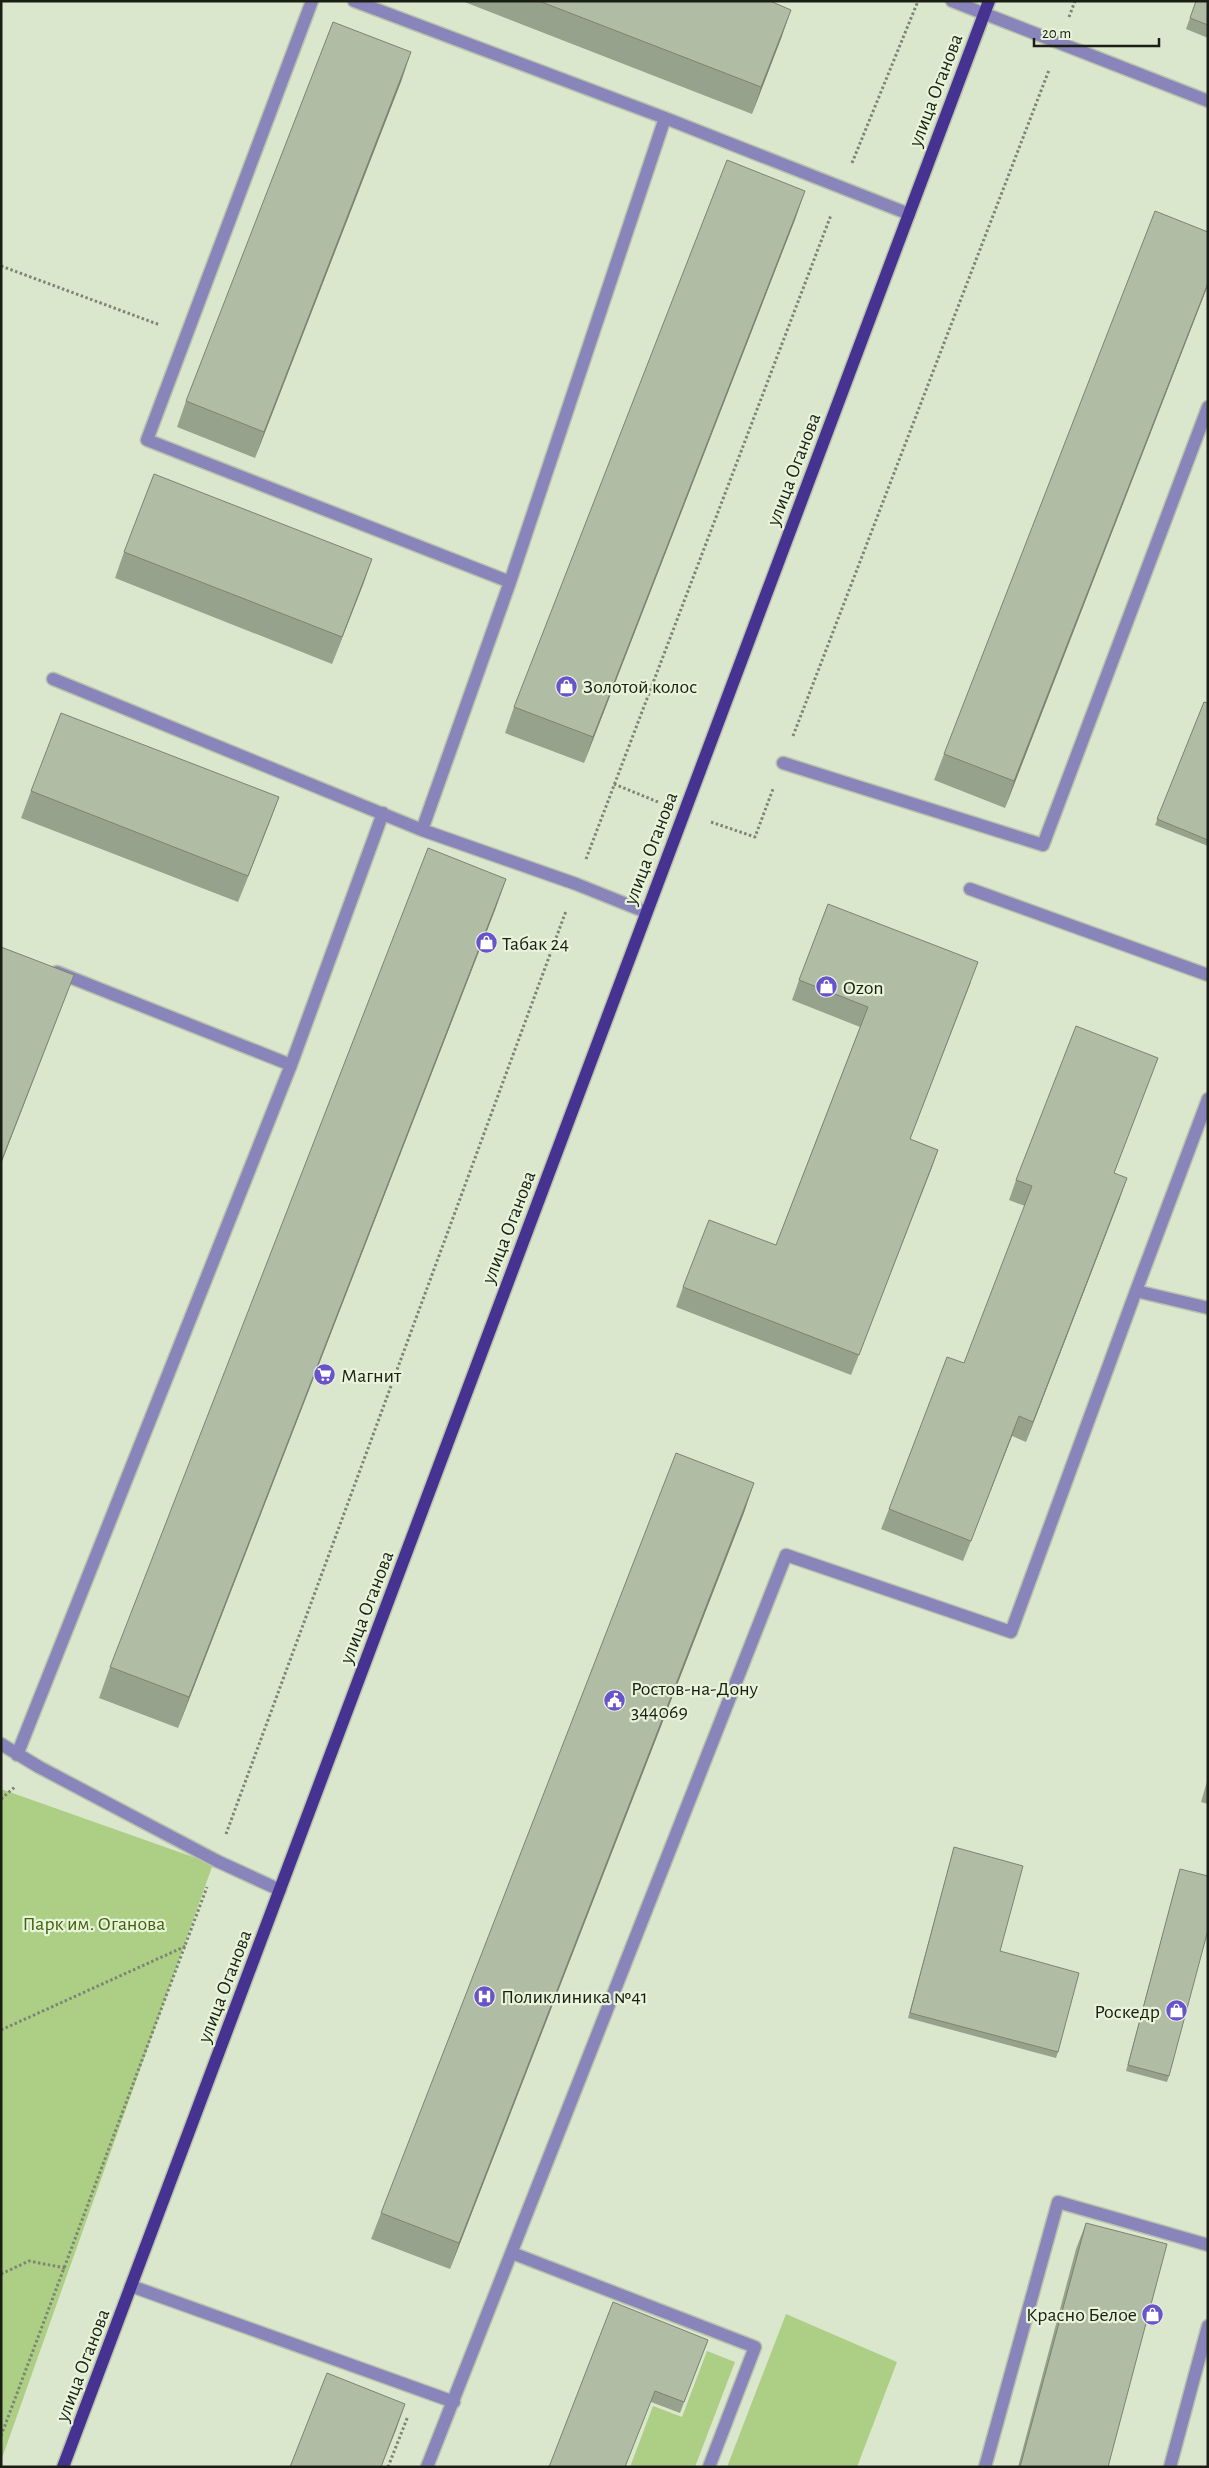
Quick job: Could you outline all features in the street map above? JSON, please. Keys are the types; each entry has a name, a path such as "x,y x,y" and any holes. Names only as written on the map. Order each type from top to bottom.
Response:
{"main road":[{"name":"улица Оганова","path":"64,2467 988,1"}],"street":[{"path":"312,1 147,440 510,582"},
{"path":"354,1 665,118 909,214"},
{"path":"952,1 1208,102"},
{"path":"422,830 510,582 665,118"},
{"path":"783,763 1043,845 1208,407"},
{"path":"54,679 422,830 576,884 646,912"},
{"path":"17,1755 291,1065 383,813"},
{"path":"970,889 1208,975"},
{"path":"47,968 291,1065"},
{"path":"427,2467 786,1555 1011,1632 1208,1098"},
{"path":"1136,1290 1208,1308"},
{"path":"1,1744 17,1755 217,1861 280,1890"},
{"path":"986,2467 1058,2202 1208,2245"},
{"path":"512,2252 756,2347 709,2467"},
{"path":"131,2286 454,2402"},
{"path":"1170,2467 1204,2355 1208,2326"}],"path":[{"path":"1,2436 187,1945 576,884 842,187 918,1"},
{"path":"614,784 684,812 755,837 1075,1"},
{"path":"1,266 186,334"},
{"path":"1,2030 187,1945"},
{"path":"1,2274 29,2261 65,2268"},
{"path":"388,2467 418,2390"}],"green space":[{"name":"Парк им. Оганова","path":"1,1789 213,1864 1,2461"},
{"path":"786,2314 897,2362 857,2467 727,2467"},
{"path":"707,2351 735,2362 695,2467 630,2467 653,2406 682,2417"}],"building":[{"path":"539,1 770,1 791,10 761,87"},
{"path":"1196,1 1208,1 1208,25 1190,18"},
{"path":"333,22 411,52 264,432 186,401"},
{"path":"727,160 805,191 593,737 514,707"},
{"path":"1155,211 1208,232 1208,283 1014,781 944,754"},
{"path":"154,474 372,559 342,637 124,552"},
{"path":"1204,702 1208,703 1208,840 1157,819"},
{"path":"61,713 279,797 248,876 31,791"},
{"path":"428,848 506,879 189,1697 110,1667"},
{"path":"828,904 978,962 910,1139 938,1150 859,1355 683,1287 709,1220 776,1245 868,1007 799,980"},
{"path":"1,947 74,975 1,1162"},
{"path":"1076,1026 1158,1058 1114,1173 1127,1178 1033,1422 1019,1416 971,1541 889,1509 947,1357 964,1363 1032,1186 1016,1180"},
{"path":"676,1453 754,1483 459,2243 381,2213"},
{"path":"954,1847 1023,1866 1000,1951 1079,1973 1058,2052 910,2013"},
{"path":"1180,1869 1208,1876 1208,1930 1169,2076 1128,2065"},
{"path":"1086,2223 1167,2244 1108,2467 1020,2467"},
{"path":"613,2302 708,2340 684,2402 655,2391 625,2467 549,2467"},
{"path":"327,2373 405,2404 381,2467 290,2467"}],"place":[{"name":"Золотой колос","path":"567,686"},
{"name":"Табак 24","path":"486,943"},
{"name":"Ozon","path":"827,987"},
{"name":"Магнит","path":"325,1375"},
{"name":"Ростов-на-Дону 344069","path":"615,1700"},
{"name":"Поликлиника №41","path":"485,1996"},
{"name":"Роскедр","path":"1176,2011"},
{"name":"Красно Белое","path":"1153,2314"}]}
